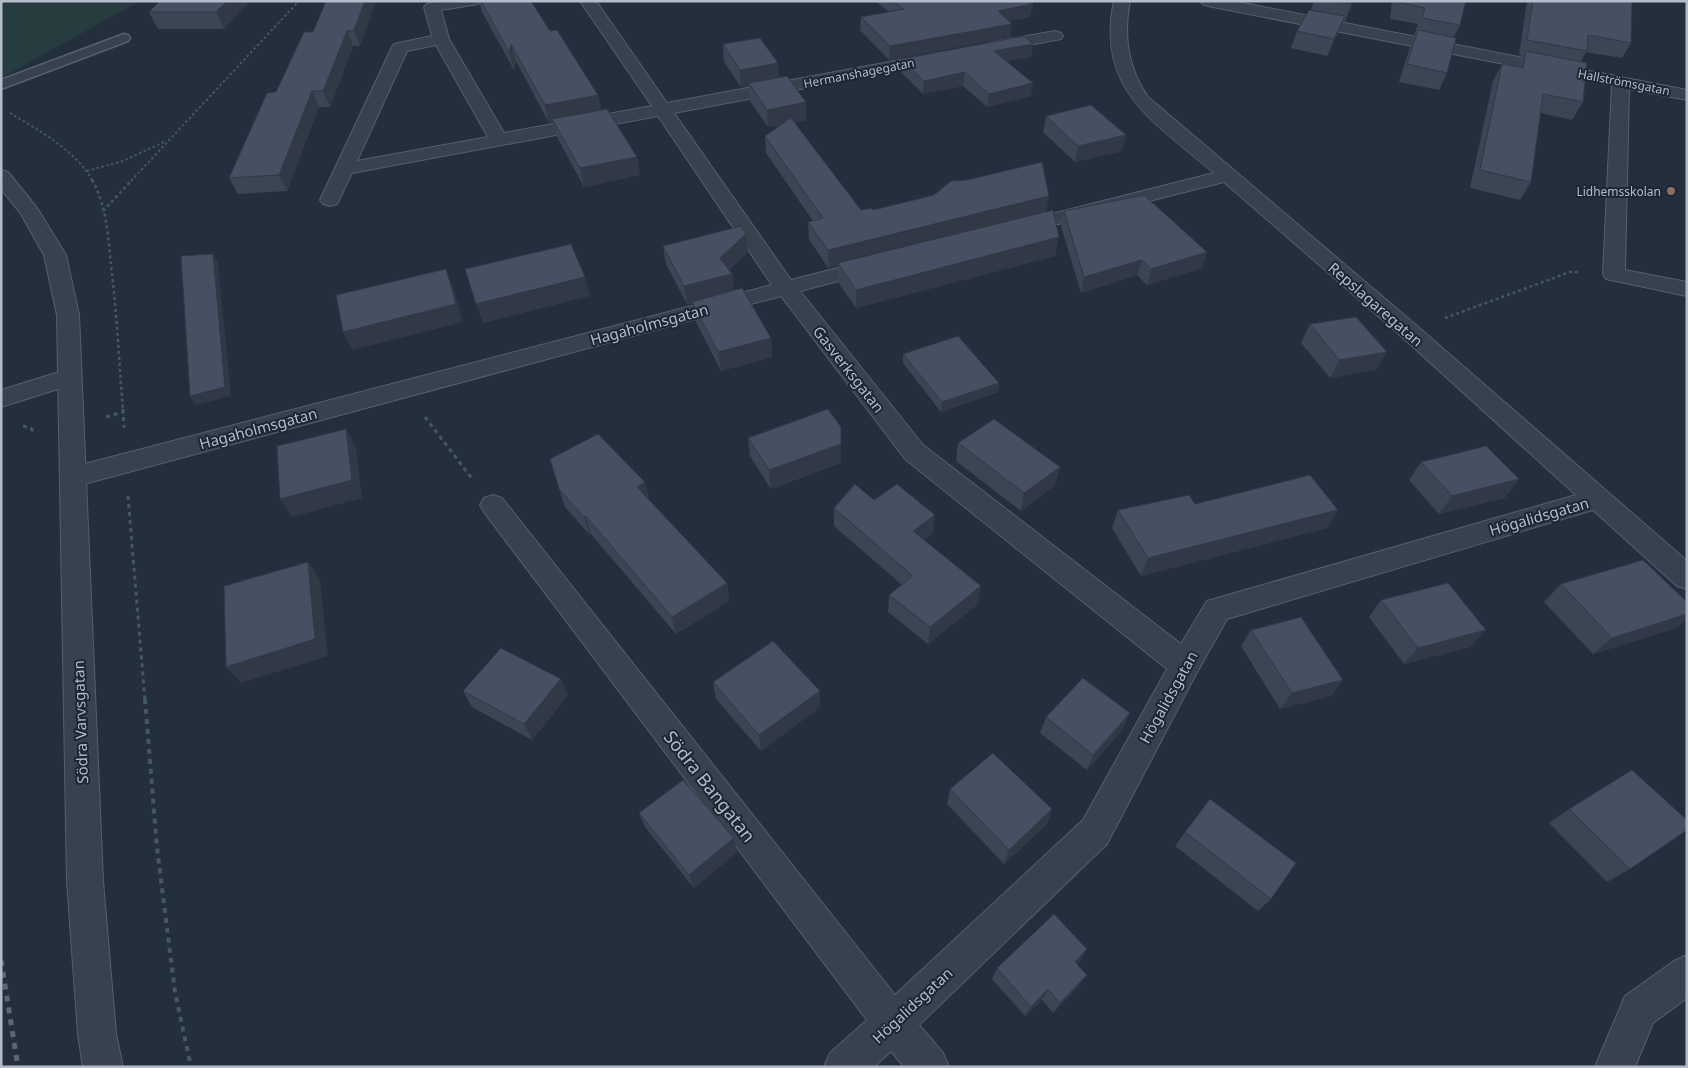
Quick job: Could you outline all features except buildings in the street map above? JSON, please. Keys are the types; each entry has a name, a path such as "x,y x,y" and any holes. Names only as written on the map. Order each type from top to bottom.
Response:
{"street":[{"path":"473,1 432,7 441,39 499,140"},
{"name":"Gasverksgatan","path":"588,1 785,287 914,452 1185,665"},
{"name":"Repslagaregatan","path":"1122,1 1119,23 1124,68 1132,87 1142,101 1226,176 1408,331 1687,578"},
{"name":"Hallströmsgatan","path":"1208,1 1687,95"},
{"path":"977,50 1055,36"},
{"path":"330,200 400,47 441,39"},
{"name":"Hermanshagegatan","path":"344,169 957,54"},
{"path":"1621,82 1614,274 1687,289"},
{"name":"Södra Varvsgatan","path":"1,176 30,212 55,255 68,315 85,881 97,1034 103,1067"},
{"path":"998,234 1226,176"},
{"name":"Hagaholmsgatan","path":"73,478 892,260"},
{"path":"1,399 69,377"},
{"name":"Högalidsgatan","path":"844,1067 893,1023 1094,832 1217,610 1598,498"},
{"name":"Södra Bangatan","path":"493,505 929,1067"},
{"path":"1615,1067 1639,1010 1687,974"}],"lane":[{"path":"1,84 124,38"}],"path":[{"path":"103,211 299,1"},
{"path":"88,172 123,161 170,138"},
{"path":"1408,331 1570,272 1614,274"},
{"path":"403,389 493,505"},
{"path":"126,463 157,848 175,992 191,1067"}],"green space":[{"path":"1,1 140,1 1,78"}],"railway":[{"path":"1,960 18,1067"}],"place":[{"name":"Lidhemsskolan","path":"1671,191"}]}
